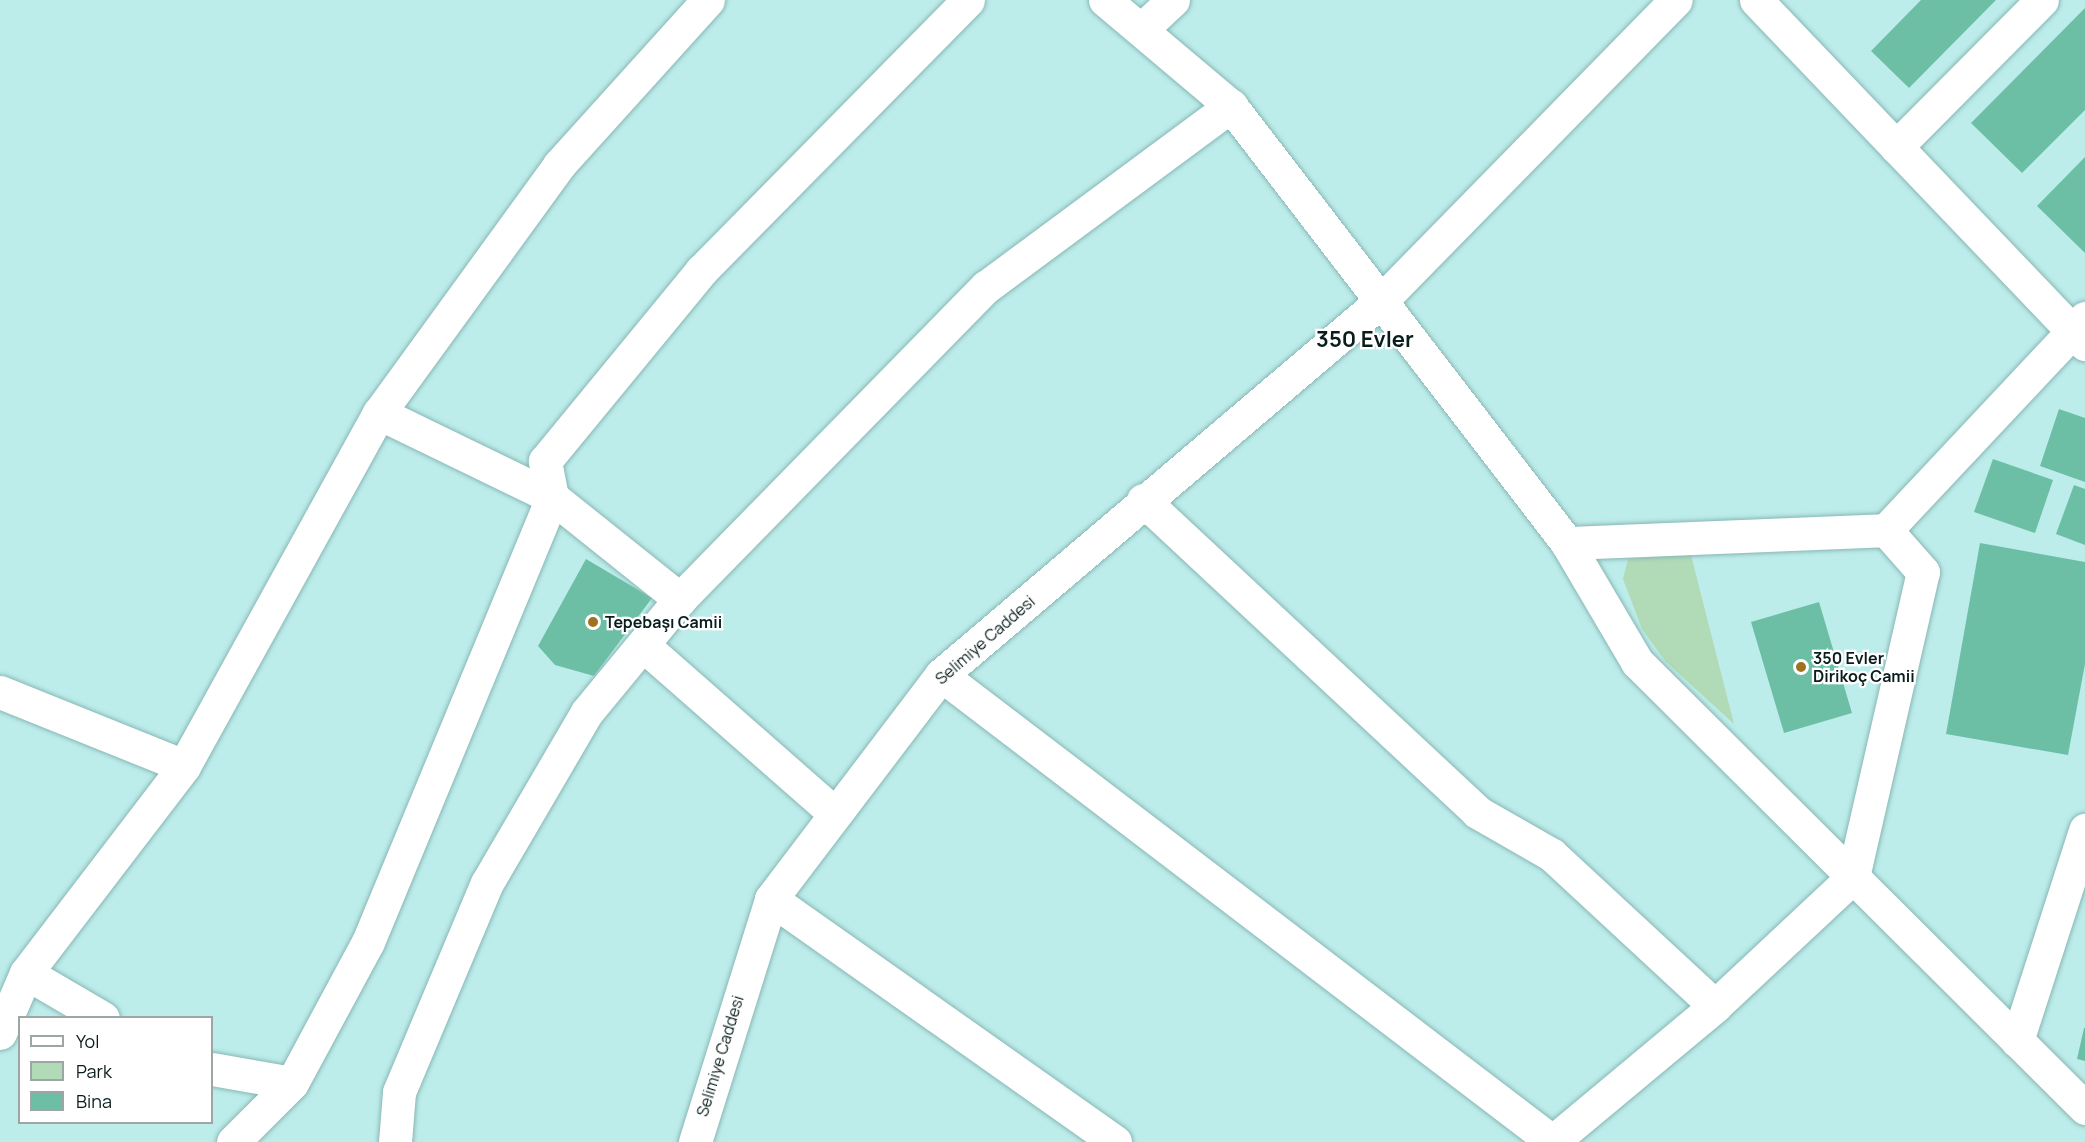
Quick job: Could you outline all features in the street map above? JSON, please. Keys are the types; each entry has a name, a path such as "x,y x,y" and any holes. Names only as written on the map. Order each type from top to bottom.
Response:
{"street":[{"path":"0,1033 26,973 184,766 379,413 559,165 708,0"},
{"path":"233,1142 292,1083 368,942 552,496 545,461 701,271 968,0"},
{"path":"1105,0 1143,28 1231,106 1567,543 1637,662 2085,1108"},
{"path":"1143,28 1173,0"},
{"name":"Selimiye Caddesi","path":"695,1142 771,900 833,812 941,675 1143,500 1380,301 1676,0"},
{"path":"1567,543 1886,530 2080,331 1896,147 1756,0"},
{"path":"1896,147 2042,0"},
{"path":"395,1142 399,1092 487,883 586,712 644,646 680,599 986,287 1231,106"},
{"path":"379,413 552,496 680,599"},
{"path":"1143,500 1477,812 1552,855 1715,1006"},
{"path":"941,675 1553,1142 1715,1006 1853,877 1923,572 1886,530"},
{"path":"644,646 833,812"},
{"path":"0,692 184,766"},
{"path":"2017,1041 2085,830"},
{"path":"771,900 1115,1142"},
{"path":"26,973 101,1016"},
{"path":"213,1069 292,1083"}],"green space":[{"path":"1691,555 1734,724 1665,661 1642,629 1623,579 1628,559"}],"building":[{"path":"1921,0 1996,0 1909,88 1871,51"},
{"path":"2085,8 2085,110 2022,173 1971,123"},
{"path":"2085,157 2085,253 2037,206"},
{"path":"2059,409 2085,418 2085,482 2040,466"},
{"path":"1993,459 2053,480 2035,533 1974,512"},
{"path":"2074,485 2085,489 2085,545 2056,534"},
{"path":"1980,543 2085,562 2085,664 2068,755 1946,734"},
{"name":"Tepebaşı Camii","path":"586,559 652,598 594,676 555,665 538,646"},
{"name":"350 Evler Dirikoç Camii","path":"1819,602 1852,713 1784,733 1751,622"},
{"path":"2085,1028 2085,1061 2077,1059"}],"place":[{"name":"Tepebaşı Camii","path":"593,622"},
{"name":"350 Evler Dirikoç Camii","path":"1801,667"}],"district":[{"name":"350 Evler","path":"1365,340"}]}
